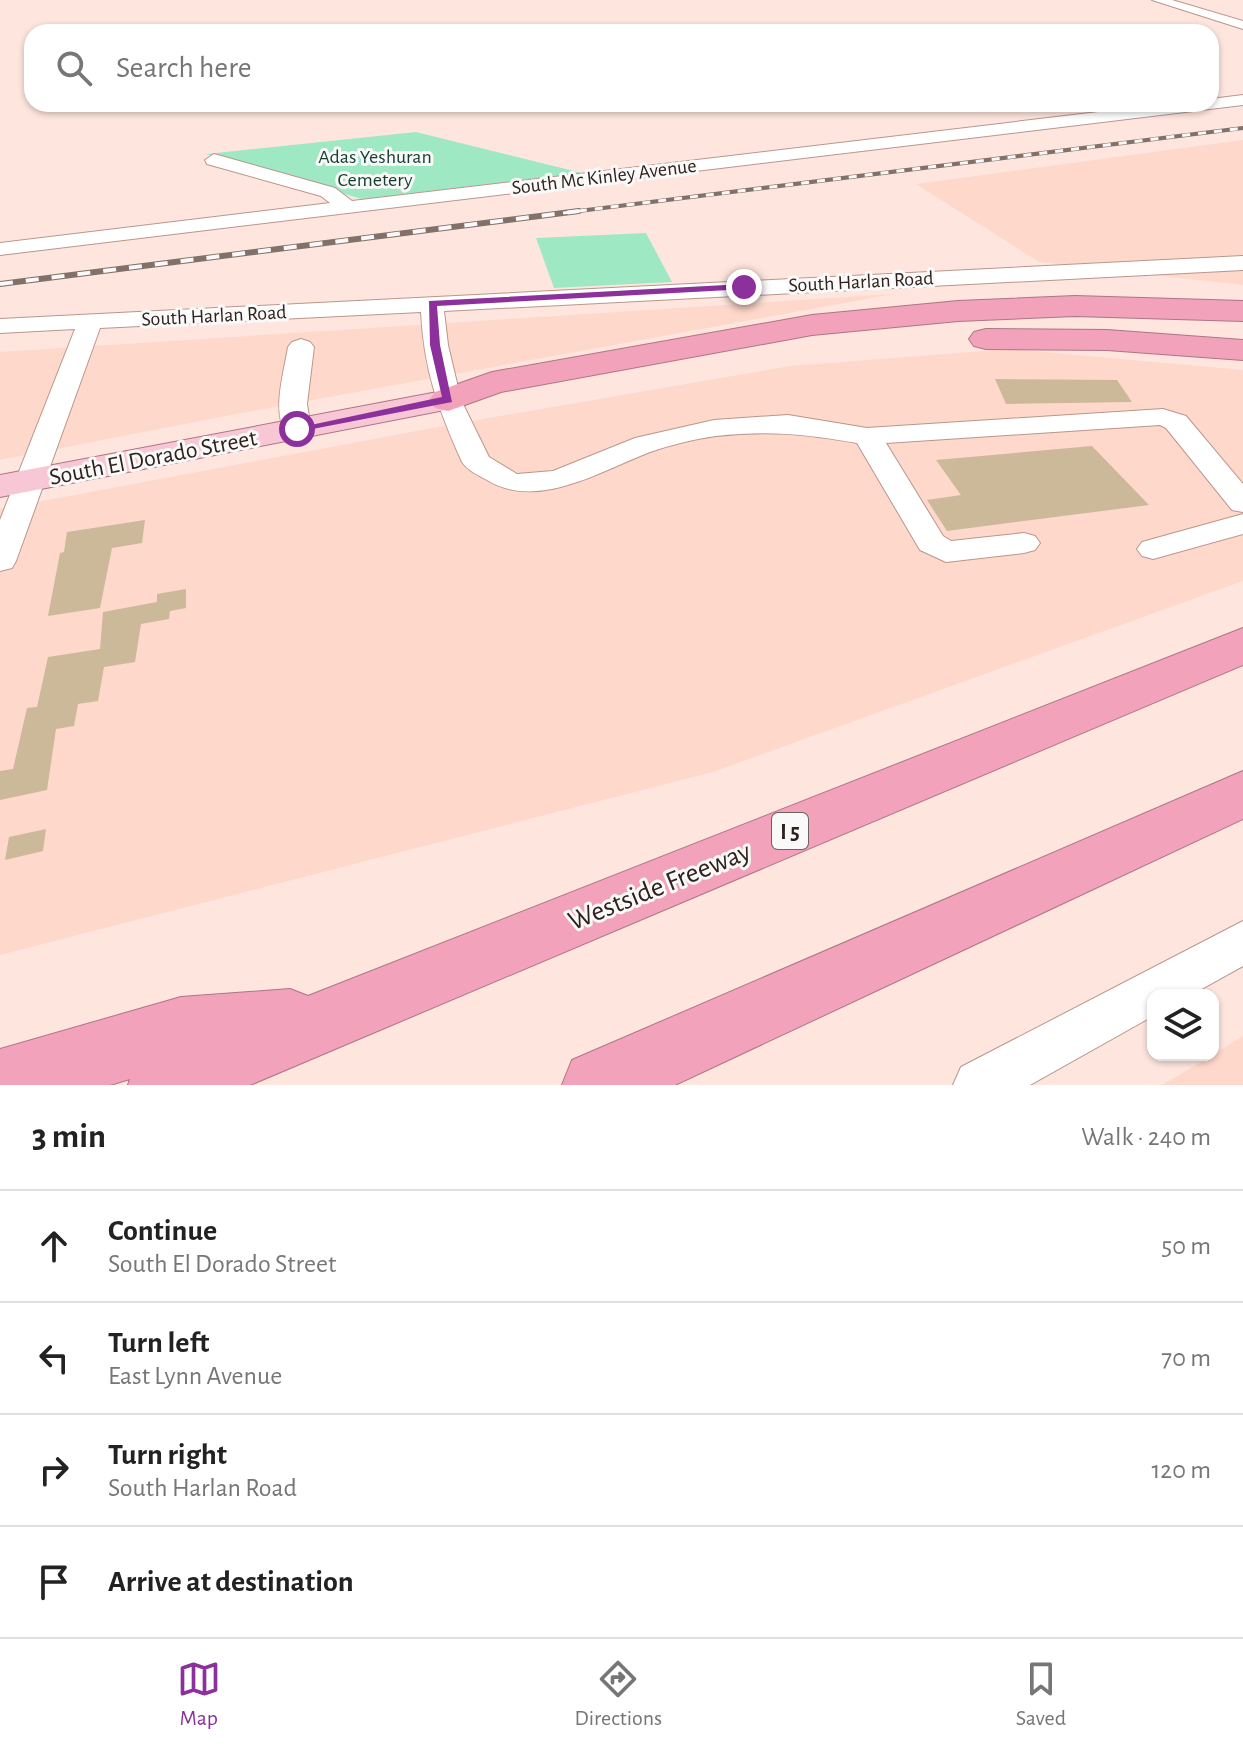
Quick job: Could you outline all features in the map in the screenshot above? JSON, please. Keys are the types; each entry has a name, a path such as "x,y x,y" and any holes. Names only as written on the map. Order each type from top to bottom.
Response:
{"highway":[{"path":"448,400 492,383 812,325 1075,306 1243,311"},
{"path":"448,400 504,402 771,355 973,339 1107,340 1243,350"},
{"name":"Westside Freeway","path":"163,1085 337,1017 1243,645"},
{"path":"597,1085 1243,794"},
{"path":"0,1084 181,1030 337,1017"}],"main road":[{"name":"South El Dorado Street","path":"15,483 448,400"}],"street":[{"path":"1158,0 1243,25"},
{"name":"South Mc Kinley Avenue","path":"1219,103 1243,100"},
{"name":"South Mc Kinley Avenue","path":"0,249 1143,112"},
{"path":"214,160 328,192 348,207"},
{"name":"South Harlan Road","path":"0,326 1243,263"},
{"path":"432,303 435,345 448,400 477,462 512,483 558,479 645,444 714,428 788,423 867,436 1163,417 1176,422 1243,503"},
{"path":"0,561 15,483 90,322"},
{"path":"297,429 293,404 301,347"},
{"path":"867,436 931,543 946,552 1024,543"},
{"path":"1153,549 1243,524"},
{"path":"979,1085 1243,942"}],"shaded area":[{"path":"1243,140 1243,285 1039,262 916,184"},
{"path":"894,294 241,413 0,460 0,352"},
{"path":"1010,349 1243,370 1243,581 713,772 0,955 0,509 454,424 790,366"},
{"path":"1243,1036 1243,1085 1162,1085 1203,1061 1219,1061 1219,1051"}],"green space":[{"name":"Adas Yeshuran Cemetery","path":"416,132 582,173 362,199 206,154"},
{"path":"646,233 672,282 554,288 536,238"}],"building":[{"path":"995,379 1117,380 1132,402 1006,404"},
{"path":"1092,446 1149,505 947,531 927,500 961,495 936,460"},
{"path":"145,520 142,543 112,548 100,608 48,616 67,532"},
{"path":"186,589 186,608 170,611 169,619 141,624 135,662 104,667 98,701 78,704 74,726 56,729 47,790 0,800 0,771 13,769 27,708 37,707 48,657 100,649 103,612 157,602 157,594"},
{"path":"46,829 43,851 5,860 9,837"}],"railway":[{"path":"579,211 1243,128"},
{"path":"0,284 579,211"},
{"path":"563,213 579,211"}],"route":[{"path":"297,429 448,400 435,345 432,303 744,287"}]}
